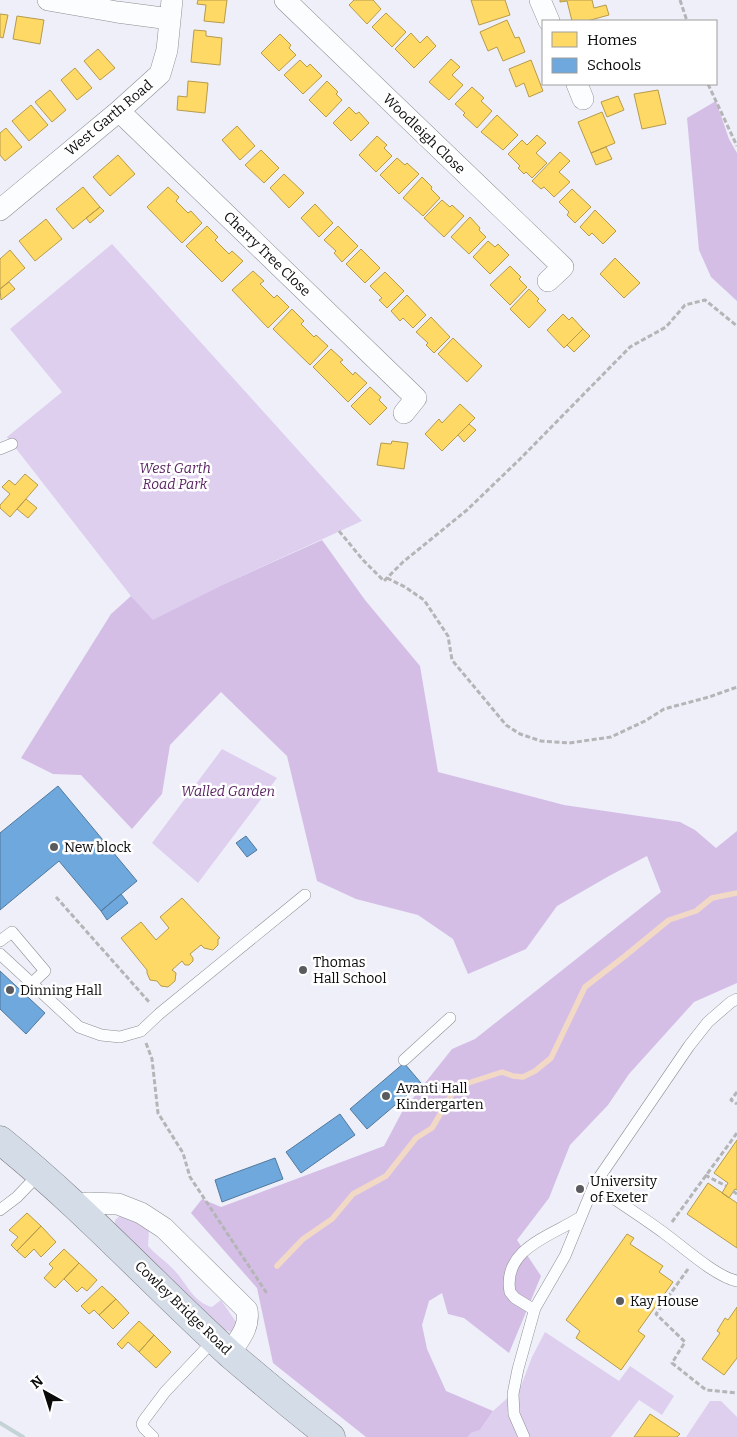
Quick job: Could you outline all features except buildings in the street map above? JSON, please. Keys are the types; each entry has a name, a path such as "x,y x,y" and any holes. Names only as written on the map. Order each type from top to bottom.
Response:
{"highway":[{"name":"Cowley Bridge Road","path":"0,1140 41,1173 222,1346 288,1404 331,1437"}],"street":[{"path":"48,0 117,12 171,10"},
{"name":"Woodleigh Close","path":"285,0 562,268"},
{"path":"540,0 549,20"},
{"name":"West Garth Road","path":"0,210 160,74 167,50 171,10"},
{"name":"Cherry Tree Close","path":"119,110 416,399"},
{"path":"75,1205 89,1203 118,1204 141,1214 164,1228 247,1310 248,1319 245,1331 222,1346"}],"lane":[{"path":"0,449 12,444"},
{"path":"0,954 79,1027 101,1035 120,1037 141,1031 159,1014 305,895"},
{"path":"0,941 12,932 45,971 31,984"},
{"path":"524,1437 514,1414 513,1394 518,1369 535,1308 565,1256 594,1185 689,1046 708,1022 737,999"},
{"path":"404,1060 450,1018"},
{"path":"0,1210 17,1197 41,1173"},
{"path":"594,1185 730,1280 737,1281"},
{"path":"535,1308 524,1305 510,1292 508,1274 512,1265 527,1248 579,1218"},
{"path":"152,1437 142,1424 165,1392 222,1346"}],"path":[{"path":"680,0 687,20"},
{"path":"708,85 737,146"},
{"path":"339,532 384,581 480,498 630,346 666,327 685,305 705,300 737,326"},
{"path":"387,578 424,600 440,621 448,636 452,660 506,725 520,734 541,741 569,743 611,736 645,721 664,710 737,687"},
{"path":"56,897 159,1014"},
{"path":"141,1031 152,1059 158,1112 183,1154 190,1176 268,1295"},
{"path":"737,1092 731,1100 737,1104"},
{"path":"664,1233 737,1133"},
{"path":"705,1175 726,1186"},
{"path":"686,1270 656,1314 685,1342 672,1363 706,1390 737,1393"}],"green space":[{"name":"West Garth Road Park","path":"112,244 362,521 222,585 153,621 131,596 7,437 62,392 10,329"},
{"name":"Walled Garden","path":"222,749 277,778 198,883 152,843"},
{"path":"121,1215 149,1230 148,1246 175,1271 195,1297 205,1305 212,1307 221,1300 236,1322 235,1329 231,1332 223,1329 115,1225 115,1220"},
{"path":"545,1332 619,1381 630,1366 674,1396 662,1415 639,1400 611,1437 468,1437 471,1433 480,1430 493,1411 521,1386 532,1357"},
{"path":"710,1401 721,1401 737,1417 737,1437 686,1437"}],"shaded area":[{"path":"716,101 729,139 737,153 737,301 711,277 699,250 687,118"},
{"path":"322,540 365,600 420,666 438,772 564,805 680,822 695,830 716,848 737,831 737,983 694,1002 629,1074 608,1105 570,1145 549,1198 517,1240 541,1276 509,1353 464,1318 448,1314 442,1293 429,1301 422,1325 427,1349 446,1391 493,1411 480,1430 471,1433 468,1437 366,1437 273,1363 257,1288 191,1213 202,1199 221,1207 384,1146 402,1112 452,1049 475,1039 661,892 647,856 557,906 526,949 468,974 453,939 418,915 356,899 317,881 287,756 221,692 170,745 162,794 132,829 81,775 53,774 21,758 111,614 131,596 153,620 222,585"}],"waterway":[{"path":"277,1266 303,1239 332,1219 353,1194 386,1176 416,1138 432,1128 456,1087 502,1072 523,1077 535,1071 551,1058 585,987 669,920 696,911 712,898 737,893"}],"railway":[{"path":"0,1423 23,1437"}],"place":[{"name":"New block","path":"54,847"},
{"name":"Thomas Hall School","path":"303,970"},
{"name":"Dinning Hall","path":"10,990"},
{"name":"Avanti Hall Kindergarten","path":"386,1096"},
{"name":"University of Exeter","path":"580,1189"},
{"name":"Kay House","path":"620,1301"}]}
